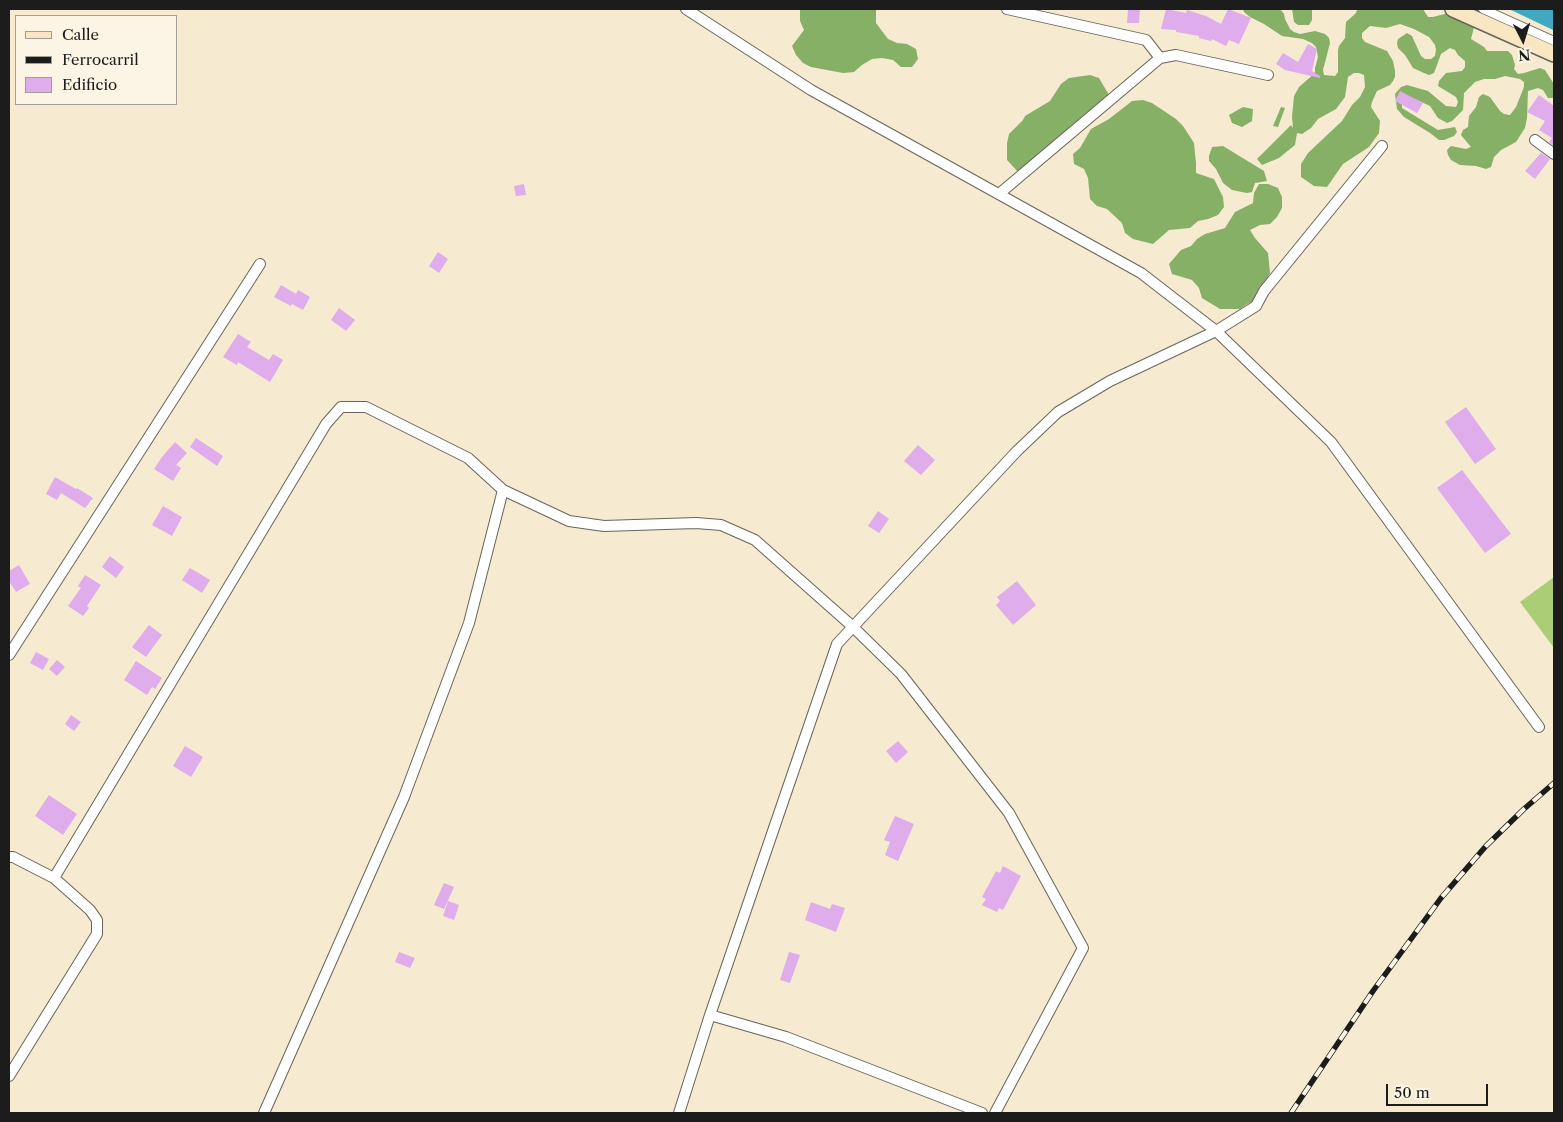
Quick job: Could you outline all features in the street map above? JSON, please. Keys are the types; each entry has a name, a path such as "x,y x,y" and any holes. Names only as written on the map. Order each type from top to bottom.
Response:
{"main road":[{"path":"1453,9 1554,54"}],"street":[{"path":"686,9 811,90 1141,273 1216,331 1331,442 1539,727"},
{"path":"1007,9 1146,40 1160,58"},
{"path":"1483,9 1554,41"},
{"path":"999,194 1160,58 1176,55 1268,75"},
{"path":"1535,140 1554,154"},
{"path":"679,1113 710,1015 837,644 1017,451 1058,412 1110,381 1216,331 1256,306 1264,291 1382,146"},
{"path":"9,655 260,264"},
{"path":"54,878 326,424 340,407 366,407 468,458 503,490 569,521 604,526 721,525 755,540 852,626 901,674 1009,813 1083,948 995,1113"},
{"path":"264,1113 404,797 469,623 503,490"},
{"path":"9,857 13,857 54,878 90,910 98,920 97,934 9,1076"},
{"path":"710,1015 786,1037 982,1113"}],"green space":[{"path":"800,9 876,9 876,23 888,39 897,43 907,44 916,49 918,59 912,67 901,67 893,60 872,59 854,72 843,73 811,67 803,63 796,55 792,46 804,30 800,21"},
{"path":"1243,9 1280,9 1290,29 1294,32 1300,34 1315,31 1325,34 1329,38 1330,43 1323,70 1324,75 1335,76 1338,72 1338,50 1345,38 1346,22 1358,9 1423,9 1428,17 1456,11 1475,23 1471,39 1487,51 1508,51 1512,55 1515,65 1514,69 1518,74 1540,68 1545,70 1554,84 1553,98 1548,98 1543,90 1538,88 1528,91 1525,128 1516,142 1501,150 1494,157 1491,167 1486,169 1460,165 1451,160 1447,150 1451,146 1466,149 1471,147 1461,135 1463,130 1468,127 1469,116 1476,107 1479,97 1483,94 1490,97 1500,111 1510,115 1516,107 1524,87 1524,82 1520,79 1505,76 1475,82 1464,93 1463,110 1452,121 1447,123 1438,118 1430,106 1415,99 1402,103 1402,108 1438,130 1455,127 1457,132 1454,136 1439,140 1404,117 1397,109 1395,94 1401,87 1407,85 1428,91 1446,106 1456,107 1458,102 1456,97 1438,86 1439,81 1446,73 1462,71 1465,67 1465,61 1455,50 1450,48 1441,54 1434,73 1429,75 1413,68 1398,48 1397,43 1398,39 1407,33 1412,36 1421,56 1425,59 1431,59 1435,56 1436,50 1429,37 1400,24 1386,28 1370,26 1362,33 1362,38 1365,42 1387,51 1393,61 1395,71 1393,81 1390,85 1377,91 1372,102 1371,107 1380,121 1379,133 1369,147 1343,164 1327,187 1314,186 1301,177 1301,164 1308,153 1342,121 1352,105 1360,97 1365,87 1364,75 1354,73 1348,77 1345,97 1336,109 1318,119 1311,128 1302,134 1297,133 1295,145 1279,158 1262,165 1257,159 1291,125 1293,128 1294,96 1299,87 1315,73 1318,57 1316,47 1312,43 1303,39 1282,36 1250,17"},
{"path":"1292,9 1312,9 1312,20 1309,25 1298,25 1294,22"},
{"path":"1090,75 1099,78 1109,95 1019,173 1007,160 1009,134 1025,116 1050,101 1061,84 1069,78"},
{"path":"1143,100 1152,103 1183,126 1194,143 1196,173 1214,179 1223,197 1224,207 1218,215 1198,221 1190,228 1169,230 1153,244 1133,239 1125,233 1122,223 1107,209 1097,206 1090,199 1088,178 1084,169 1074,164 1073,154 1080,148 1091,129 1109,119 1132,101"},
{"path":"1243,107 1253,109 1252,121 1242,127 1232,123 1229,115"},
{"path":"1281,107 1285,108 1278,127 1273,126"},
{"path":"1223,146 1264,171 1267,181 1255,183 1252,192 1247,193 1232,190 1223,183 1216,169 1209,161 1209,156 1212,147"},
{"path":"1259,184 1268,184 1278,188 1282,197 1282,208 1277,217 1270,224 1260,225 1250,230 1268,253 1270,273 1256,300 1240,309 1220,309 1202,298 1199,288 1192,280 1172,274 1169,264 1181,250 1191,246 1197,239 1205,234 1225,228 1235,212 1253,203 1254,193"},
{"path":"1554,577 1554,648 1520,602"}],"water":[{"path":"1509,9 1554,9 1554,30 1553,30"}],"building":[{"path":"1128,9 1140,9 1139,23 1127,23"},
{"path":"1166,9 1186,13 1187,10 1206,16 1221,24 1228,9 1251,18 1239,44 1229,40 1226,46 1212,39 1211,41 1199,38 1199,36 1176,32 1176,30 1161,29"},
{"path":"1308,44 1317,49 1312,71 1320,76 1320,78 1285,70 1276,64 1283,53 1298,62"},
{"path":"1400,91 1423,103 1417,113 1395,101"},
{"path":"1539,95 1554,106 1554,146 1549,142 1552,138 1539,130 1545,121 1527,112"},
{"path":"1541,153 1550,159 1535,179 1525,171"},
{"path":"524,184 526,195 516,196 514,186"},
{"path":"438,252 448,259 439,273 429,266"},
{"path":"281,285 296,294 298,290 310,297 303,310 274,297"},
{"path":"339,308 355,320 346,331 331,320"},
{"path":"238,334 251,342 247,347 269,360 273,354 283,360 270,382 238,362 237,365 223,357"},
{"path":"1466,407 1496,449 1475,464 1445,422"},
{"path":"196,438 223,456 217,466 190,447"},
{"path":"175,442 187,453 176,465 181,468 173,481 154,469"},
{"path":"918,445 935,460 921,475 904,461"},
{"path":"1462,470 1511,534 1485,553 1437,488"},
{"path":"55,477 93,498 85,508 61,493 57,500 46,494"},
{"path":"163,506 182,517 172,536 152,525"},
{"path":"878,511 889,519 879,533 868,526"},
{"path":"110,556 124,567 116,578 102,567"},
{"path":"19,565 30,584 16,592 9,581 9,571"},
{"path":"190,568 210,580 202,593 182,580"},
{"path":"85,575 101,585 87,606 89,608 83,616 68,606 81,588 78,586"},
{"path":"1017,581 1036,605 1013,625 996,605 1000,601 997,597"},
{"path":"149,625 162,635 146,657 132,647"},
{"path":"36,652 49,659 43,670 30,663"},
{"path":"57,660 65,667 57,676 49,669"},
{"path":"136,661 162,678 155,689 152,687 147,695 124,680"},
{"path":"71,715 81,722 74,731 65,724"},
{"path":"898,741 908,752 896,763 886,751"},
{"path":"185,746 203,757 191,777 173,766"},
{"path":"49,795 77,814 63,835 35,816"},
{"path":"895,816 914,824 898,861 885,855 890,842 884,840"},
{"path":"1003,866 1021,876 1003,910 999,908 997,912 982,905 986,899 982,897 996,871 1000,873"},
{"path":"444,883 454,887 444,909 434,905"},
{"path":"448,901 459,905 454,920 443,916"},
{"path":"811,902 830,909 832,904 845,908 836,932 805,920"},
{"path":"399,952 415,958 410,968 395,962"},
{"path":"789,952 800,955 790,983 780,980"}],"railway":[{"path":"1291,1113 1373,991 1441,898 1486,846 1554,783"}]}
